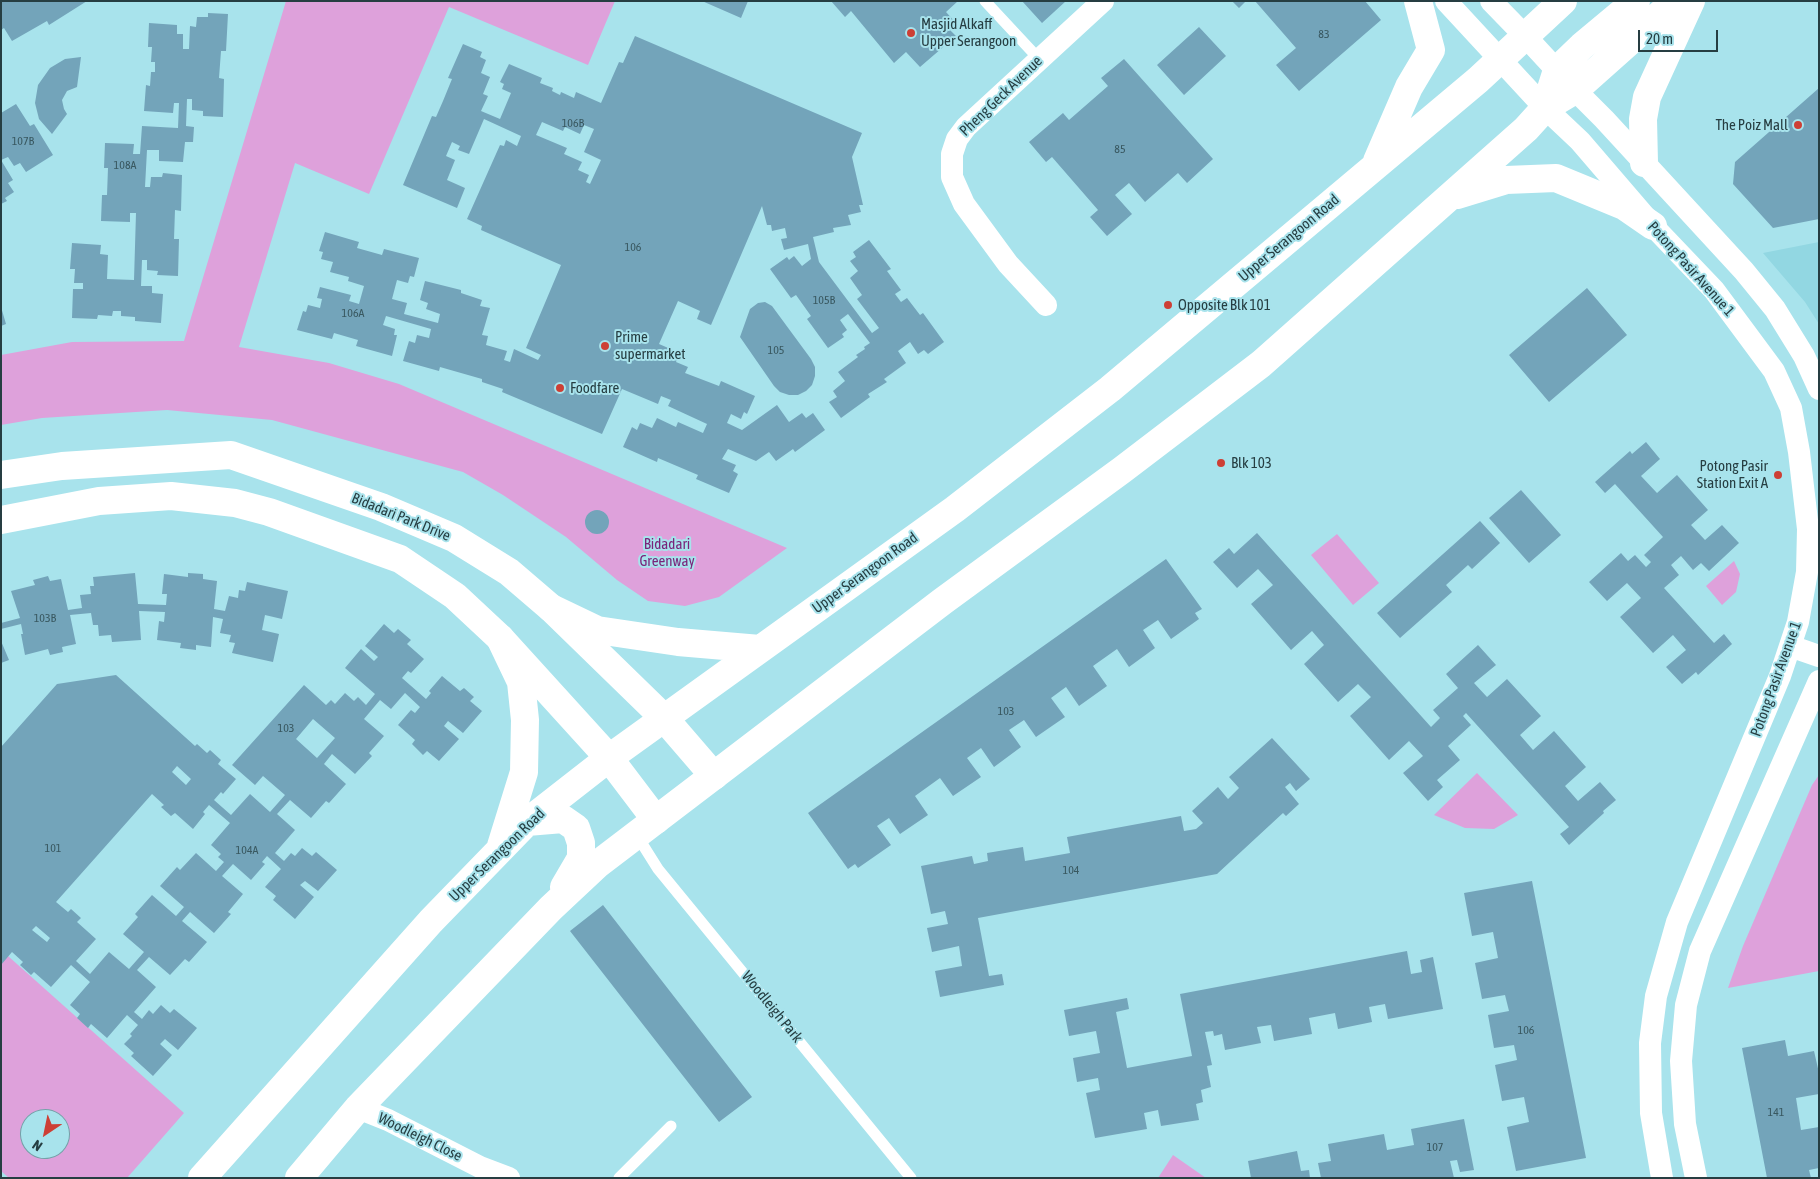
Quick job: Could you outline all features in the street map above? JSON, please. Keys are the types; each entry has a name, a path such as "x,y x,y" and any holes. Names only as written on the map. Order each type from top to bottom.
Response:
{"main road":[{"path":"1375,165 1409,87 1430,50 1418,1"},
{"name":"Upper Serangoon Road","path":"202,1178 430,920 527,822 609,758 955,509 1110,388 1501,60 1563,1"},
{"path":"1545,108 1557,70 1582,46 1636,1"},
{"path":"299,1178 358,1108 551,908 598,864 943,601 1122,470 1261,364 1526,129 1545,108 1575,90 1675,1"},
{"path":"1644,163 1643,119 1647,98 1691,1"},
{"path":"1448,198 1506,180 1556,178 1624,206 1653,226"},
{"name":"Bidadari Park Drive","path":"1,475 62,466 231,455 381,507 454,538 509,572 551,608 664,718 714,776"},
{"path":"1,520 99,501 171,496 234,503 269,512 400,559 454,596 500,638 609,758 646,827"},
{"path":"551,608 598,630 678,642 760,649"},
{"path":"499,852 524,772 525,720 520,682 500,638"},
{"path":"527,822 563,819 576,828 581,843 581,858 551,908"}],"street":[{"name":"Pheng Geck Avenue","path":"1046,305 1008,264 964,204 952,177 952,154 957,139 966,127 1103,1"},
{"name":"Potong Pasir Avenue 1","path":"1446,1 1545,108 1580,141 1653,226 1714,290 1774,371 1790,408 1800,452 1808,529 1807,572 1798,622 1780,676 1677,922 1656,996 1650,1043 1651,1114 1662,1178"},
{"path":"1491,1 1604,119 1744,271 1775,309 1804,356 1819,390"},
{"path":"1790,646 1819,656"},
{"path":"1696,1178 1685,1124 1681,1061 1686,1005 1700,951 1817,688 1780,676"},
{"name":"Woodleigh Close","path":"358,1108 388,1120 480,1166 509,1178"}],"lane":[{"path":"985,1 1039,59"},
{"name":"Woodleigh Park","path":"646,827 658,869 911,1178"},
{"path":"619,1178 671,1126"}],"shaded area":[{"path":"1819,242 1819,324 1805,302 1763,253"}],"green space":[{"name":"Bidadari Greenway","path":"286,1 615,1 588,65 449,7 369,194 295,163 239,347 329,363 399,384 787,548 719,597 685,606 648,601 617,580 566,537 503,495 463,472 272,420 167,410 42,418 1,425 1,355 72,342 184,341"},
{"path":"1337,534 1379,583 1353,605 1311,555"},
{"path":"1734,561 1740,574 1736,592 1722,605 1706,586"},
{"path":"1477,773 1518,815 1494,829 1465,828 1434,815"},
{"path":"1819,775 1819,971 1728,988 1743,946 1812,785"},
{"path":"8,956 184,1113 127,1178 9,1178 1,1171 1,963"},
{"path":"1173,1155 1206,1178 1158,1178"}],"building":[{"path":"1,1 87,1 49,25 47,21 12,41 4,28 1,30"},
{"path":"702,1 748,1 741,18"},
{"name":"Masjid Alkaff Upper Serangoon","path":"831,1 958,1 946,12 956,23 950,30 956,36 920,67 906,52 894,63 851,11 845,17"},
{"path":"1022,1 1066,1 1042,23"},
{"path":"1232,1 1246,1 1239,8"},
{"path":"1255,1 1365,1 1381,20 1299,91 1276,65 1296,48"},
{"path":"208,13 228,14 226,51 221,51 219,78 224,79 223,117 203,116 203,111 192,110 192,99 187,99 186,126 194,127 193,142 185,142 183,162 159,161 159,150 147,150 145,187 150,187 151,177 162,177 163,173 182,175 181,211 175,210 174,239 179,239 178,276 157,275 158,271 147,270 147,260 142,260 141,286 152,286 152,293 163,294 161,323 135,321 135,317 121,316 121,311 113,311 112,316 98,315 97,319 72,318 73,289 83,289 83,283 74,283 75,269 70,269 72,243 101,245 100,254 108,255 107,279 134,280 136,213 130,213 130,222 101,221 102,195 107,195 108,168 104,168 105,143 134,144 133,154 140,154 142,126 178,128 179,103 174,103 173,113 144,111 146,85 150,86 151,72 155,72 155,62 151,62 152,47 148,47 149,23 177,25 177,34 183,34 183,49 189,49 190,26 196,27 197,17 208,17"},
{"path":"1199,27 1226,56 1184,95 1157,65"},
{"path":"635,36 862,133 852,157 863,205 859,205 861,212 848,215 851,225 833,228 834,232 813,237 819,262 872,333 879,328 857,299 862,295 850,278 858,271 850,261 856,257 853,252 869,240 891,269 887,271 901,290 895,294 901,302 907,298 920,315 923,313 944,342 928,354 924,350 918,354 910,342 898,351 906,363 884,379 887,382 868,394 870,397 841,418 829,402 837,397 833,391 845,381 838,372 858,357 856,355 870,343 848,314 840,320 847,330 842,334 844,337 828,348 807,319 811,316 796,295 791,298 770,269 787,257 789,260 794,256 802,266 811,259 808,244 784,250 781,239 787,238 785,228 772,231 771,225 767,225 762,206 711,325 697,319 700,311 678,301 659,344 680,353 676,362 688,367 685,373 719,386 721,381 755,396 747,414 744,412 741,419 731,414 727,423 742,430 777,405 789,422 802,413 806,418 813,413 825,430 795,452 793,449 776,461 769,452 756,461 728,449 722,459 736,465 733,471 738,474 729,493 696,479 698,475 658,458 657,462 623,447 632,427 637,430 640,423 652,428 657,418 676,427 678,422 703,433 707,424 668,406 671,400 661,396 658,404 622,389 602,434 502,392 503,389 482,382 482,379 440,367 439,371 403,361 409,341 415,343 417,335 429,338 431,329 386,316 383,325 395,329 394,335 397,335 392,356 356,346 358,340 334,333 332,339 297,330 303,311 306,312 308,305 320,308 322,299 317,298 320,287 351,295 349,301 359,304 364,286 348,281 349,277 330,272 333,262 321,259 323,252 319,251 325,232 359,242 357,248 382,255 384,249 419,258 414,277 410,276 408,283 397,280 392,299 407,303 404,314 438,323 440,314 426,309 428,303 420,300 425,281 461,290 461,293 482,300 480,306 490,308 482,335 488,336 486,345 507,351 504,360 510,362 514,349 538,360 541,355 526,348 561,265 481,230 482,226 467,219 500,145 504,146 506,140 517,146 521,136 484,119 469,154 458,150 460,146 452,142 446,156 455,160 447,180 465,188 457,208 403,185 432,116 436,117 443,101 452,79 448,78 463,44 482,52 480,57 486,60 481,73 490,77 483,94 488,96 481,111 500,119 511,93 502,89 504,84 500,82 509,64 542,78 540,83 553,88 552,91 560,95 561,92 574,98 576,92 601,103 619,62 623,63","holes":["542,122 563,131 565,127 580,134 584,125 594,129 584,152 601,160 590,184 586,182 589,175 578,170 582,162 564,154 567,148 536,135"]},
{"path":"81,57 77,87 67,91 62,100 67,114 52,134 39,119 35,103 38,85 50,68 65,59"},
{"path":"1124,59 1213,159 1187,183 1178,173 1145,202 1129,183 1115,195 1132,214 1107,236 1090,217 1098,210 1052,157 1046,162 1029,142 1063,113 1069,120 1108,86 1101,78"},
{"name":"The Poiz Mall","path":"1819,88 1819,219 1773,228 1733,184 1735,162"},
{"path":"16,104 30,126 34,124 53,155 26,172 20,163 14,166 8,157 1,160 1,113"},
{"path":"1,160 13,180 8,183 14,192 5,198 7,201 1,204"},
{"path":"1587,288 1627,335 1549,402 1509,355"},
{"path":"765,302 772,306 815,367 812,385 798,395 780,392 774,386 740,337 750,309 758,303"},
{"path":"1,307 6,324 1,326"},
{"path":"1646,442 1660,459 1641,476 1657,493 1677,475 1708,510 1691,525 1705,540 1722,525 1739,543 1709,571 1701,563 1693,570 1681,556 1671,565 1679,575 1664,588 1714,643 1724,634 1732,644 1698,675 1696,672 1682,684 1666,667 1686,650 1673,635 1653,653 1620,617 1641,598 1627,583 1607,601 1589,582 1621,553 1628,561 1635,555 1646,567 1651,562 1644,555 1663,537 1615,484 1605,493 1595,482 1630,451 1632,454"},
{"path":"1521,490 1561,535 1529,563 1489,518"},
{"path":"597,510 605,514 609,522 605,530 597,534 589,530 585,522 589,514"},
{"path":"1480,521 1500,543 1472,569 1468,565 1446,585 1452,592 1400,638 1377,613"},
{"path":"1257,533 1431,727 1440,718 1433,710 1458,688 1446,674 1478,645 1496,665 1474,683 1487,697 1507,679 1541,716 1520,735 1533,750 1554,731 1586,767 1565,786 1578,801 1600,782 1616,800 1569,845 1560,834 1569,827 1466,713 1463,716 1471,725 1448,746 1460,760 1437,780 1443,787 1428,801 1403,773 1423,756 1409,741 1389,760 1350,716 1371,697 1358,684 1338,702 1304,664 1324,645 1312,631 1291,650 1251,604 1273,585 1258,569 1237,588 1213,562 1229,548 1234,554"},
{"path":"1166,559 1202,609 1195,613 1199,619 1171,639 1158,620 1143,630 1155,648 1129,667 1117,649 1093,666 1107,686 1079,706 1066,687 1051,698 1065,717 1036,737 1024,720 1009,730 1021,747 994,767 981,748 967,758 981,777 953,796 940,778 915,796 928,815 900,834 889,818 877,826 891,845 858,868 855,864 848,869 808,813"},
{"path":"135,573 138,604 166,605 167,594 162,594 164,574 188,577 188,573 203,574 203,579 217,581 214,609 225,611 229,596 238,598 239,590 245,591 247,582 288,591 282,619 265,615 262,630 279,634 273,662 232,653 235,643 229,642 231,635 220,633 223,619 213,617 211,647 196,645 196,650 180,648 181,643 157,640 159,621 164,622 165,612 139,611 141,640 112,642 111,635 99,636 98,625 93,625 91,613 70,615 76,644 62,647 63,652 50,655 48,649 25,655 21,624 1,629 1,623 20,618 11,591 35,585 33,580 48,576 50,581 61,579 68,610 82,608 80,595 91,594 90,586 94,586 93,577"},
{"path":"384,624 394,633 398,629 411,640 407,644 424,659 411,673 408,671 402,678 426,699 431,693 429,691 442,676 460,691 464,688 474,697 470,701 482,711 463,733 448,721 444,726 459,739 439,761 427,751 423,755 412,744 415,740 398,725 411,710 415,713 420,707 405,693 391,709 380,700 364,719 384,736 369,753 372,756 355,774 332,754 324,764 346,784 329,803 326,801 311,818 290,800 277,814 295,830 275,853 284,861 291,853 295,856 302,848 312,856 316,852 337,870 318,891 305,881 300,885 314,897 295,919 273,900 276,896 265,887 281,869 267,856 262,862 265,864 251,880 233,864 222,876 243,894 228,912 231,914 214,933 190,912 182,921 207,942 189,962 185,959 170,975 149,957 137,970 156,987 134,1012 142,1019 149,1010 153,1014 161,1005 170,1013 174,1009 197,1028 178,1050 165,1039 160,1044 172,1055 153,1076 131,1056 134,1053 124,1044 132,1036 130,1034 138,1025 127,1015 107,1038 91,1024 88,1028 77,1018 80,1014 70,1005 90,982 71,965 51,987 34,972 31,975 20,965 23,962 12,952 1,965 1,747 57,684 116,675 195,746 197,744 207,753 210,750 221,760 218,764 236,779 223,794 221,792 214,800 231,815 250,794 270,812 285,795 263,776 255,785 232,765 304,685 326,705 331,700 335,704 345,693 354,701 358,697 366,705 375,694 345,668 361,649 374,661 378,657 365,646","holes":["313,719 335,738 317,758 296,739","177,766 191,779 186,785 172,772","152,794 164,805 161,807 171,816 175,813 193,829 205,814 203,812 209,805 230,823 211,845 221,854 218,857 224,862 216,871 196,853 180,870 177,867 160,886 184,907 176,916 152,895 135,914 138,917 123,934 144,952 129,969 109,952 90,974 76,961 96,939 77,922 81,918 71,909 68,912 56,902","36,926 50,938 47,942 32,930"]},
{"path":"1,641 9,660 1,663"},
{"path":"1272,738 1310,779 1296,791 1290,783 1285,787 1299,804 1286,816 1283,813 1217,874 978,918 989,976 1002,974 1004,985 940,997 935,971 962,966 959,946 932,952 927,928 948,924 945,911 931,914 921,866 972,856 974,864 988,861 987,853 1023,847 1025,861 1070,853 1067,837 1181,816 1184,831 1196,829 1203,823 1192,811 1218,787 1228,799 1239,788 1229,777"},
{"path":"1532,881 1586,1158 1516,1171 1507,1127 1529,1122 1524,1097 1502,1101 1495,1065 1517,1060 1514,1045 1494,1048 1488,1015 1509,1011 1505,995 1482,999 1475,963 1498,958 1493,932 1472,936 1464,893"},
{"path":"603,905 752,1097 719,1122 570,931"},
{"path":"1407,951 1411,974 1422,972 1420,960 1433,957 1443,1009 1388,1019 1385,1004 1369,1007 1372,1022 1338,1029 1335,1013 1309,1018 1312,1034 1274,1041 1271,1025 1257,1027 1261,1043 1225,1050 1222,1034 1214,1036 1213,1031 1205,1032 1212,1065 1207,1066 1211,1087 1201,1090 1203,1102 1196,1104 1199,1120 1161,1126 1158,1110 1144,1113 1147,1129 1095,1138 1086,1093 1100,1090 1098,1078 1077,1082 1073,1058 1100,1053 1096,1031 1069,1036 1064,1010 1127,998 1129,1009 1116,1012 1127,1068 1192,1056 1180,994"},
{"path":"1785,1040 1788,1056 1814,1051 1819,1073 1819,1094 1796,1098 1801,1130 1819,1127 1819,1168 1809,1170 1811,1178 1767,1178 1742,1048"},
{"path":"1464,1119 1474,1170 1460,1172 1457,1160 1450,1161 1454,1178 1321,1178 1318,1163 1331,1161 1328,1144 1384,1134 1387,1150 1414,1145 1411,1129"},
{"path":"1297,1151 1301,1171 1309,1170 1310,1178 1251,1178 1248,1161"}],"place":[{"name":"Masjid Alkaff Upper Serangoon","path":"911,33"},
{"name":"The Poiz Mall","path":"1798,125"},
{"name":"Opposite Blk 101","path":"1168,305"},
{"name":"Prime supermarket","path":"605,346"},
{"name":"Foodfare","path":"560,388"},
{"name":"Blk 103","path":"1221,463"},
{"name":"Potong Pasir Station Exit A","path":"1778,475"}]}
